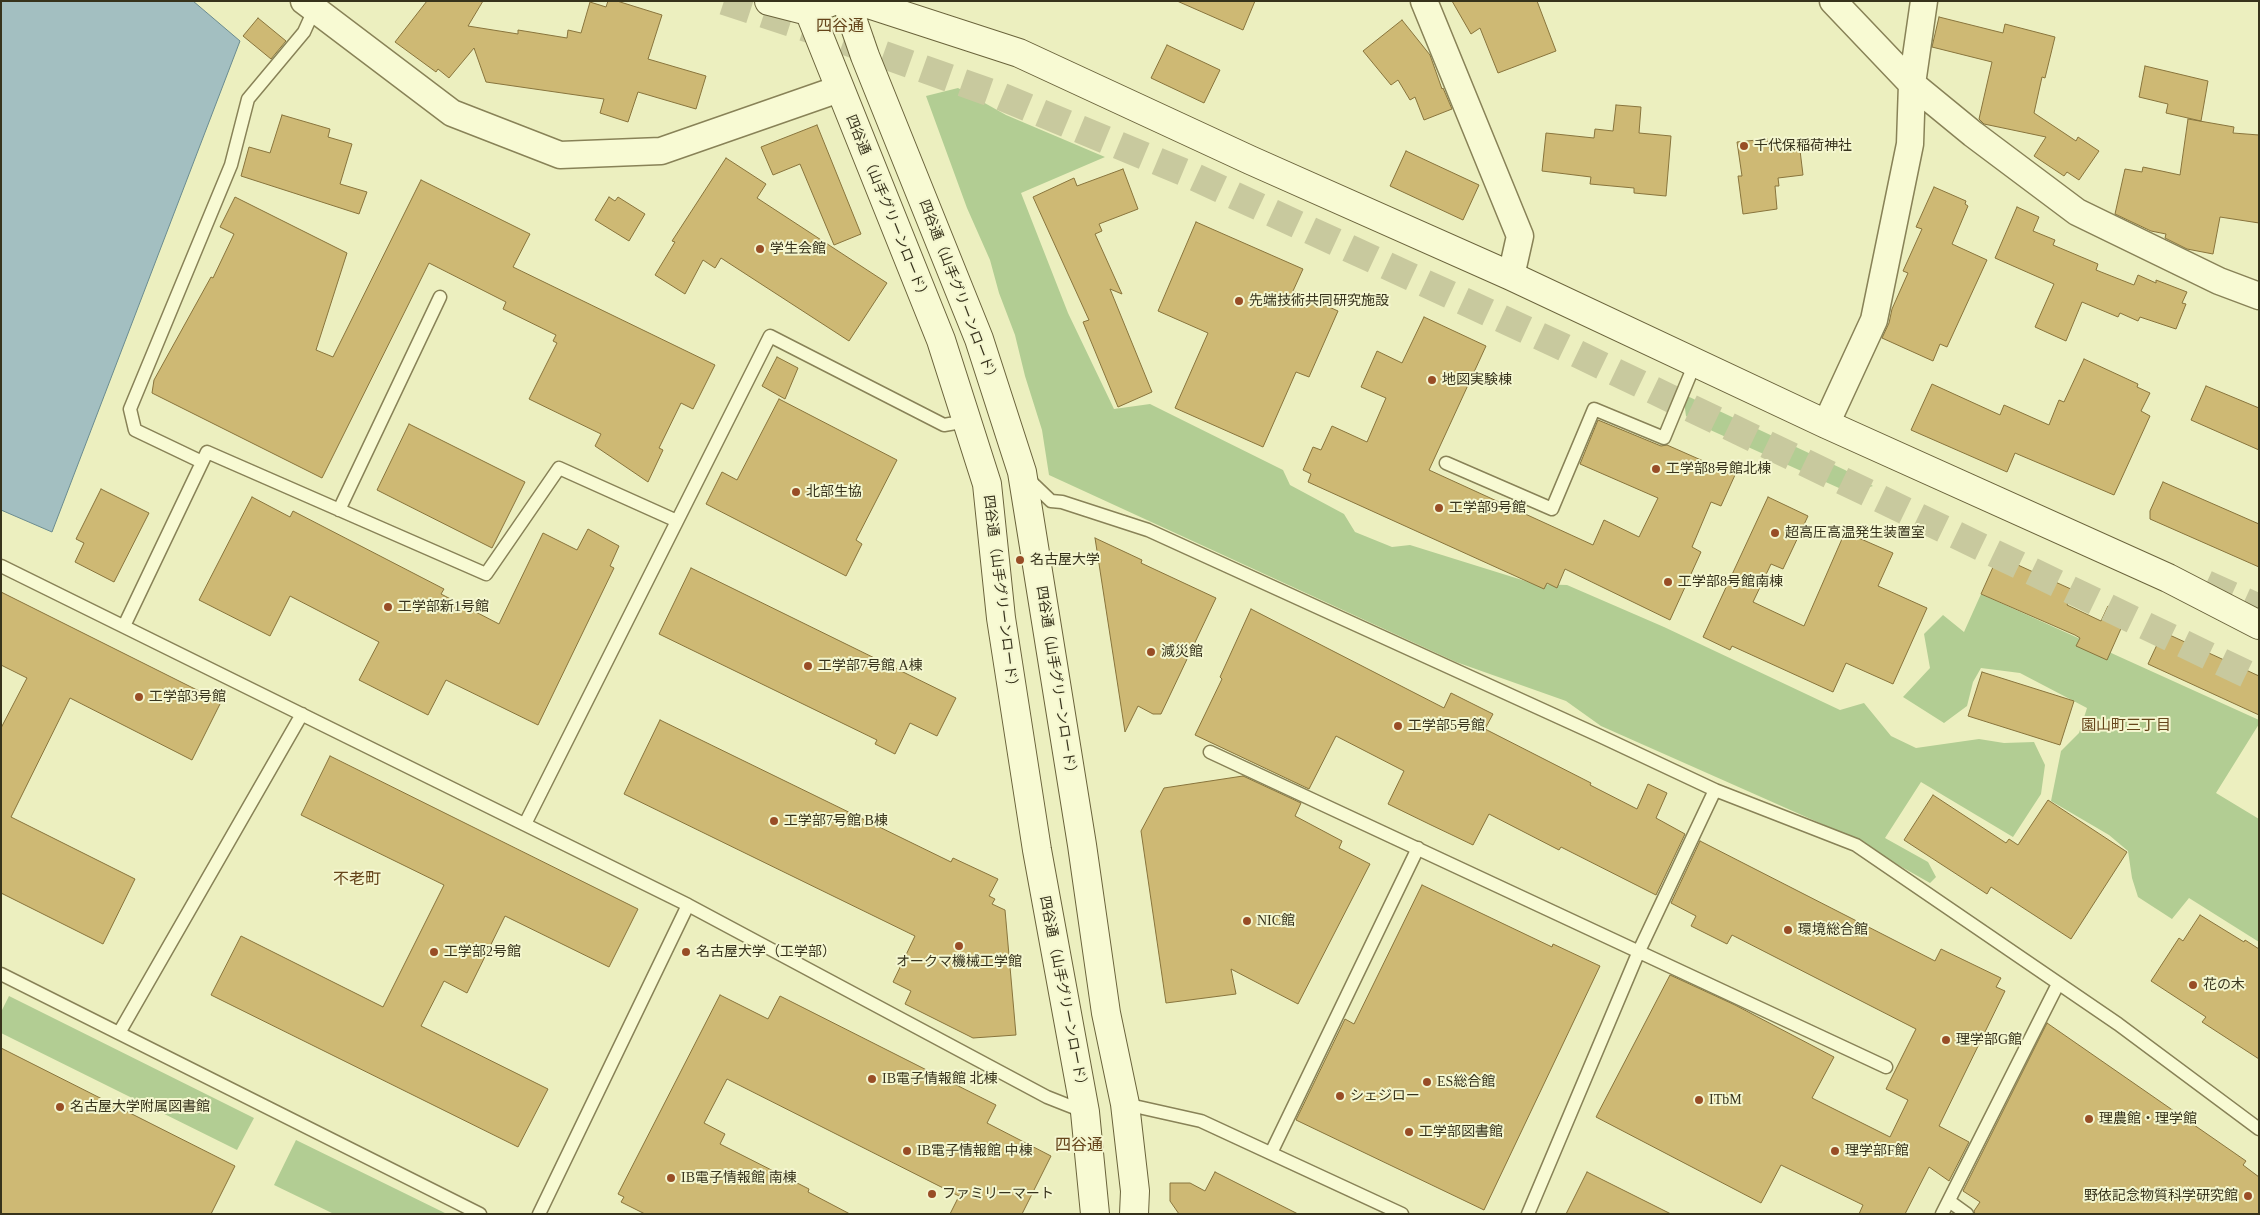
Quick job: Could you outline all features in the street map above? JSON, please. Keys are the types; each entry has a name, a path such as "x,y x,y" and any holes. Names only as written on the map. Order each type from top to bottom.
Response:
{"street":[{"path":"769,1 815,5"},
{"name":"四谷通（山手グリーンロード）","path":"846,1 865,56 979,339 1022,472 1082,845 1106,1013 1125,1104 1135,1191 1134,1214"},
{"path":"859,1 1020,53 1250,160 1511,276 1826,424 2168,578 2259,625"},
{"path":"1424,1 1520,236 1511,276"},
{"path":"1833,1 1912,84 1972,134 2077,212 2219,282 2259,296"},
{"path":"1826,424 1874,320 1910,144 1912,84 1924,1"},
{"name":"四谷通 （山手グリーンロード）","path":"815,5 839,89 941,340 986,484 1001,618 1037,850 1085,1112 1095,1214"},
{"path":"309,6 452,113 560,155 661,151 839,89"}],"lane":[{"path":"202,462 135,430 130,409 231,165 248,99 304,32 309,6"},
{"path":"340,510 440,297"},
{"path":"525,824 770,336 944,425 967,421"},
{"path":"1446,463 1552,509 1594,409 1664,438 1696,362"},
{"path":"124,626 207,452 486,574 559,468 677,521"},
{"path":"1022,472 1051,501 1062,502 1148,530 1715,790 1856,844 2118,1024 2259,1129"},
{"path":"1,566 688,905 1047,1097 1085,1112"},
{"path":"119,1033 302,714"},
{"path":"1210,752 1886,1067"},
{"path":"1528,1214 1639,951 1715,790"},
{"path":"1271,1154 1418,848"},
{"path":"538,1214 688,905"},
{"path":"1,974 480,1214"},
{"path":"1942,1214 2058,984"},
{"path":"1125,1104 1200,1121 1402,1214"},
{"path":"1949,1201 1967,1214"}],"green space":[{"path":"958,88 1006,115 1105,157 1021,193 1068,313 1114,409 1150,404 1283,470 1290,485 1344,514 1355,532 1392,547 1410,545 1535,584 1567,585 1664,627 1840,710 1864,703 1891,736 1916,748 1979,739 2004,743 2034,742 2045,765 2041,794 2013,837 1921,782 1885,838 1928,862 1936,877 1930,883 1840,832 1601,726 1566,701 1456,662 1049,475 1042,430 1025,376 1015,335 999,293 990,260 967,208 926,96"},
{"path":"1683,394 1845,470 1873,486 1850,493 1697,424 1686,416"},
{"path":"1981,594 2259,720 2259,724 2216,793 2259,819 2259,942 2189,898 2172,919 2138,897 2132,878 2128,851 2109,835 2051,801 2061,751 2079,733 2087,708 2020,673 1981,668 1973,682 1967,706 1944,723 1903,697 1930,668 1924,634 1943,615 1964,632"},
{"path":"9,996 254,1118 237,1150 1,1033 1,1012"},
{"path":"296,1140 447,1214 334,1214 274,1185"}],"water":[{"path":"1,1 193,1 240,41 52,532 1,510"}],"building":[{"path":"427,1 483,1 468,26 518,34 518,30 567,38 568,30 581,33 590,2 606,7 608,1 617,1 662,15 648,59 706,76 696,109 638,92 628,122 600,113 604,99 486,82 474,48 449,78 438,69 436,72 395,42"},
{"path":"1177,1 1255,1 1243,30"},
{"path":"1452,1 1537,1 1556,51 1498,73 1480,28 1471,34"},
{"path":"1939,17 2003,33 2005,24 2055,37 2045,78 2042,77 2034,113 2076,141 2078,137 2099,151 2079,180 2067,172 2064,176 2034,156 2046,137 1984,124 1979,119 1992,62 1932,47"},
{"path":"258,18 286,41 271,59 243,36"},
{"path":"1402,20 1430,55 1442,89 1452,109 1424,120 1415,97 1410,100 1398,80 1391,85 1363,51"},
{"path":"1167,45 1220,70 1204,103 1151,78"},
{"path":"2145,66 2208,81 2201,121 2166,113 2168,104 2139,97"},
{"path":"1616,105 1641,107 1639,133 1671,136 1666,196 1634,193 1634,188 1590,184 1591,177 1542,171 1546,133 1594,138 1595,129 1613,131"},
{"path":"282,115 330,129 328,137 352,144 340,184 367,192 359,214 241,176 249,147 270,153"},
{"path":"2188,119 2234,127 2233,133 2259,135 2259,223 2220,217 2213,254 2187,249 2165,238 2166,234 2151,231 2115,214 2125,169 2142,172 2143,167 2180,175"},
{"path":"817,125 861,234 834,245 800,164 773,175 761,147"},
{"path":"1767,139 1768,147 1799,142 1803,175 1778,178 1779,186 1775,186 1777,209 1743,214 1738,176 1742,176 1737,142"},
{"path":"1406,151 1479,185 1463,220 1390,186"},
{"name":"学生会館","path":"726,158 766,184 757,198 887,283 849,341 721,258 715,268 703,260 685,294 655,275 675,242 672,241"},
{"path":"1123,169 1138,209 1099,224 1102,231 1095,234 1122,294 1110,289 1152,392 1118,407 1083,322 1089,320 1033,197 1074,178 1077,186"},
{"path":"421,180 530,234 513,267 715,365 693,409 681,403 659,448 663,450 648,482 595,446 601,434 529,399 557,343 553,341 556,335 503,309 506,302 429,263 322,478 152,393 154,380 211,277 213,278 234,234 220,227 235,197 347,253 316,350 333,357"},
{"path":"1934,187 1966,201 1965,204 1968,206 1952,244 1987,260 1947,347 1940,344 1933,361 1882,338 1908,273 1903,271 1922,229 1916,227"},
{"path":"609,197 615,201 618,197 645,214 629,241 595,220"},
{"path":"2017,207 2039,217 2033,231 2055,240 2053,245 2098,264 2096,270 2134,285 2138,275 2156,283 2156,280 2187,292 2182,303 2186,304 2176,329 2140,317 2138,321 2120,313 2118,317 2082,302 2066,341 2035,327 2054,284 1995,258"},
{"name":"先端技術共同研究施設","path":"1196,222 1303,269 1293,291 1338,311 1309,377 1296,372 1263,447 1175,408 1208,333 1158,311"},
{"path":"1424,317 1486,346 1429,470 1593,545 1604,520 1639,537 1658,498 1580,464 1598,420 1661,446 1667,445 1735,475 1721,506 1711,502 1692,547 1701,552 1670,620 1565,569 1557,588 1547,583 1544,589 1308,482 1311,474 1303,470 1313,447 1321,450 1332,426 1367,442 1386,398 1361,387 1377,351 1402,363"},
{"path":"777,357 798,368 785,399 762,386"},
{"path":"2084,359 2138,384 2137,387 2150,393 2141,411 2150,416 2114,495 2015,453 2007,472 1911,430 1932,384 2000,415 2004,405 2049,425 2059,400 2064,402"},
{"path":"2206,386 2259,408 2259,450 2191,420"},
{"name":"北部生協","path":"779,399 897,460 856,540 862,544 846,576 706,504 722,472 737,480"},
{"path":"409,424 525,482 492,548 377,490"},
{"path":"2163,482 2259,524 2259,567 2150,519 2150,511"},
{"path":"101,489 149,513 114,582 75,562 84,543 76,539"},
{"name":"工学部新1号館","path":"252,497 290,517 293,511 444,589 441,594 499,624 543,533 577,550 588,529 619,546 610,566 614,568 538,725 446,680 428,715 359,680 379,642 290,596 270,636 199,600"},
{"path":"1768,497 1808,516 1783,569 1771,564 1753,602 1804,626 1845,532 1893,553 1878,586 1927,608 1893,684 1846,663 1833,692 1732,646 1730,650 1703,637"},
{"name":"減災館","path":"1095,538 1142,560 1141,563 1216,598 1161,714 1153,714 1138,706 1125,732"},
{"path":"1998,556 2073,590 2067,605 2101,621 2108,606 2127,615 2107,660 2076,646 2080,638 2075,635 1981,594"},
{"name":"工学部7号館 A棟","path":"691,568 956,698 937,736 910,723 895,754 875,744 877,740 659,634"},
{"name":"工学部3号館","path":"1,592 221,702 192,760 70,698 11,817 135,879 103,944 1,893 1,728 27,678 1,665"},
{"name":"工学部5号館","path":"1251,609 1444,708 1451,693 1493,714 1485,729 1591,783 1590,785 1637,809 1648,784 1667,793 1656,818 1685,834 1656,895 1561,847 1559,850 1489,814 1473,845 1388,804 1404,771 1336,736 1309,789 1195,735 1222,679 1220,677"},
{"path":"2163,632 2259,676 2259,715 2148,664"},
{"path":"1982,672 2074,701 2060,745 1968,716"},
{"name":"工学部7号館 B棟","path":"660,720 951,862 953,858 998,879 989,896 995,899 992,904 1005,910 1016,1035 973,1038 905,1004 911,991 893,982 915,936 624,794"},
{"name":"工学部2号館","path":"330,756 638,909 609,967 505,916 467,993 444,981 421,1026 548,1089 518,1147 211,995 241,936 383,1007 444,885 301,815"},
{"name":"NIC館","path":"1243,776 1301,803 1295,816 1342,841 1339,848 1370,864 1298,1004 1231,969 1236,994 1166,1003 1141,831 1164,788"},
{"path":"1933,795 2006,843 2009,839 2018,845 2048,800 2127,852 2071,939 1991,887 1987,894 1904,840"},
{"path":"1700,841 1935,961 1941,949 2001,978 1996,987 2005,991 1939,1126 1969,1142 1949,1181 1929,1167 1905,1214 1859,1214 1863,1205 1781,1165 1761,1203 1596,1117 1670,975 1735,1005 1834,1057 1812,1098 1890,1137 1908,1100 1886,1089 1916,1029 1732,935 1727,944 1691,926 1696,916 1671,903"},
{"name":"ES総合館","path":"1422,885 1552,947 1553,944 1600,966 1484,1210 1296,1120 1345,1019 1354,1024"},
{"path":"2200,915 2259,949 2259,1059 2202,1022 2206,1017 2151,981 2179,938 2183,941"},
{"path":"720,995 768,1019 780,996 996,1105 987,1123 1051,1156 1022,1214 950,1214 959,1196 727,1079 704,1123 725,1134 720,1144 809,1189 808,1192 850,1214 645,1214 621,1202 624,1197 618,1194"},
{"name":"理農館・理学館","path":"2047,1023 2246,1161 2243,1165 2259,1177 2259,1214 1975,1214 1974,1211 1980,1202 1963,1191"},
{"name":"名古屋大学附属図書館","path":"1,1048 235,1166 211,1214 1,1214"},
{"path":"1215,1172 1298,1214 1179,1214 1170,1201 1170,1183 1190,1183 1205,1191"},
{"path":"1587,1172 1671,1214 1566,1214"}],"tunnel":[{"path":"724,1 825,34 1000,96 1188,174 1561,346 2259,680"},
{"path":"2206,584 2259,608"}],"place":[{"name":"千代保稲荷神社","path":"1744,146"},
{"name":"学生会館","path":"760,249"},
{"name":"先端技術共同研究施設","path":"1239,301"},
{"name":"地図実験棟","path":"1432,380"},
{"name":"工学部8号館北棟","path":"1656,469"},
{"name":"北部生協","path":"796,492"},
{"name":"工学部9号館","path":"1439,508"},
{"name":"超高圧高温発生装置室","path":"1775,533"},
{"name":"名古屋大学","path":"1020,560"},
{"name":"工学部8号館南棟","path":"1668,582"},
{"name":"工学部新1号館","path":"388,607"},
{"name":"減災館","path":"1151,652"},
{"name":"工学部7号館 A棟","path":"808,666"},
{"name":"工学部3号館","path":"139,697"},
{"name":"工学部5号館","path":"1398,726"},
{"name":"工学部7号館 B棟","path":"774,821"},
{"name":"NIC館","path":"1247,921"},
{"name":"環境総合館","path":"1788,930"},
{"name":"オークマ機械工学館","path":"959,946"},
{"name":"工学部2号館","path":"434,952"},
{"name":"名古屋大学（工学部）","path":"686,952"},
{"name":"花の木","path":"2193,985"},
{"name":"理学部G館","path":"1946,1040"},
{"name":"IB電子情報館 北棟","path":"872,1079"},
{"name":"ES総合館","path":"1427,1082"},
{"name":"シェジロー","path":"1340,1096"},
{"name":"ITbM","path":"1699,1100"},
{"name":"名古屋大学附属図書館","path":"60,1107"},
{"name":"理農館・理学館","path":"2089,1119"},
{"name":"工学部図書館","path":"1409,1132"},
{"name":"IB電子情報館 中棟","path":"907,1151"},
{"name":"理学部F館","path":"1835,1151"},
{"name":"IB電子情報館 南棟","path":"671,1178"},
{"name":"ファミリーマート","path":"932,1194"},
{"name":"野依記念物質科学研究館","path":"2248,1196"}],"district":[{"name":"四谷通","path":"840,27"},
{"name":"園山町三丁目","path":"2126,726"},
{"name":"不老町","path":"357,880"},
{"name":"四谷通","path":"1079,1146"}]}
